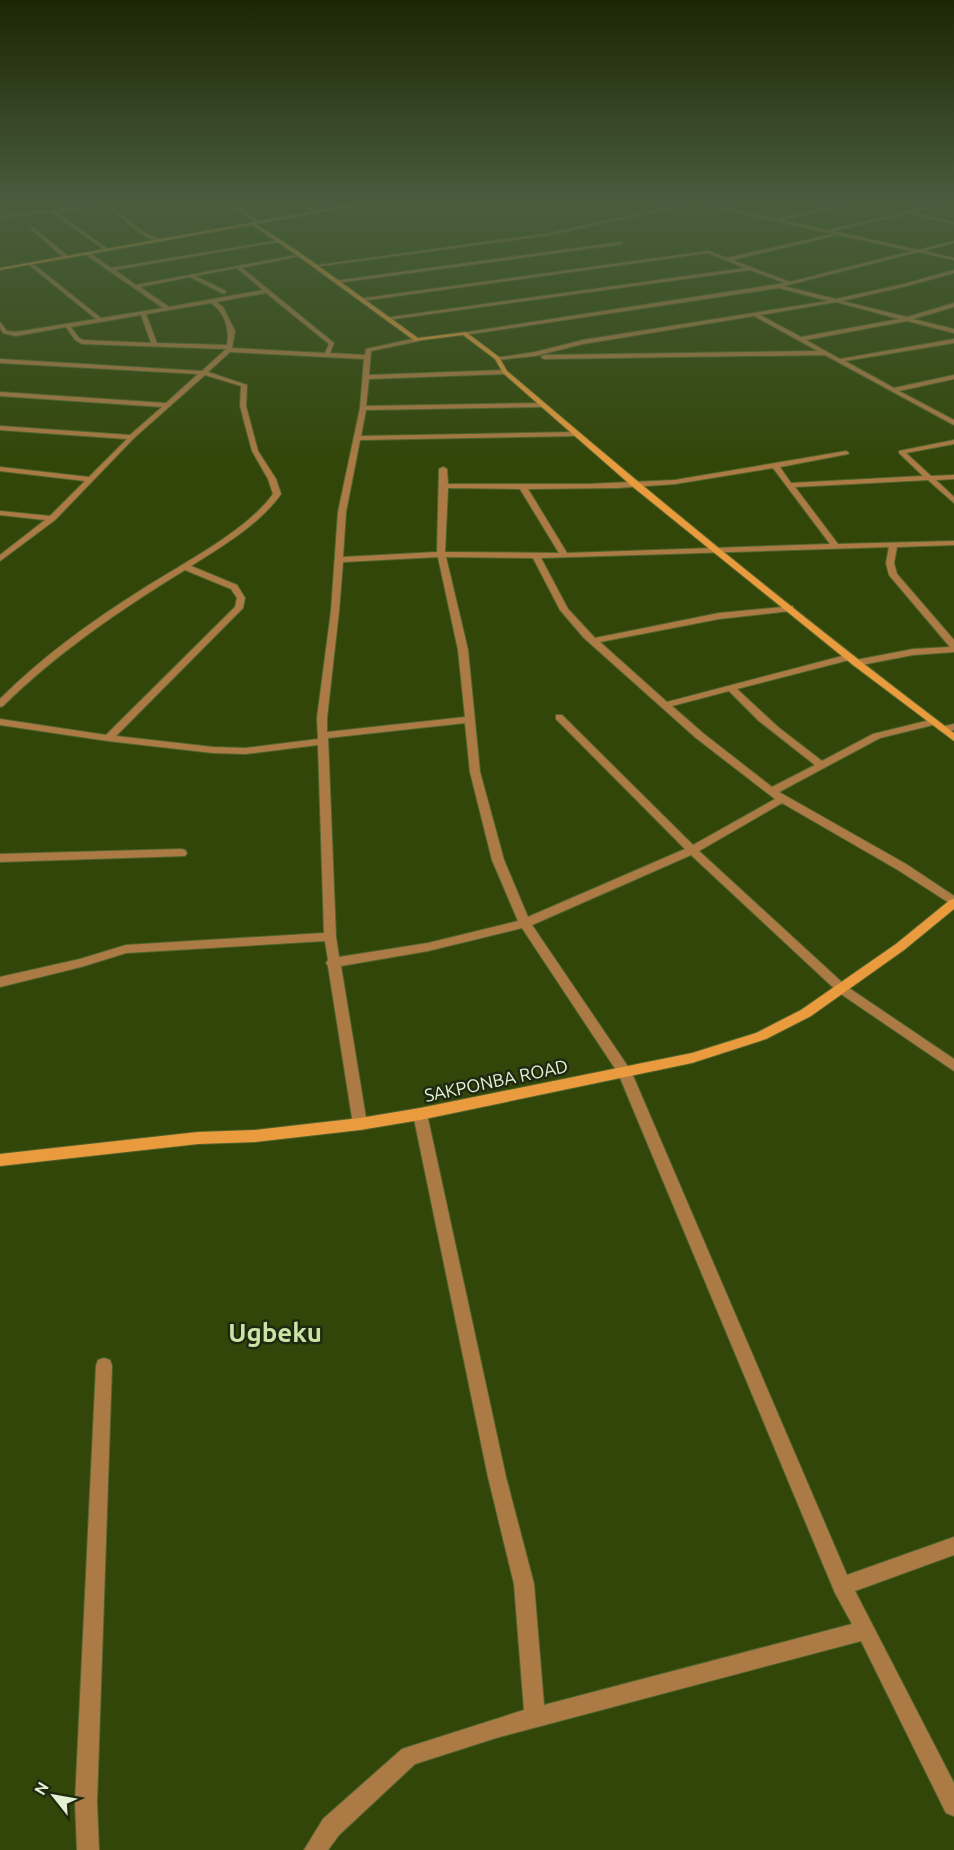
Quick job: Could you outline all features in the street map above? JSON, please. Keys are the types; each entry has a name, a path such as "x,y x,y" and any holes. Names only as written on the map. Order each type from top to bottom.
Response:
{"street":[{"path":"64,291 100,320"},
{"path":"144,291 168,309"},
{"path":"0,324 5,332 16,334 267,291"},
{"path":"269,291 332,344 326,356"},
{"path":"351,291 417,340"},
{"path":"361,299 419,291"},
{"path":"387,318 584,291"},
{"path":"360,1124 332,963 322,718 342,512 363,408 368,350 417,340 743,291"},
{"path":"799,291 954,331"},
{"path":"497,358 535,354 583,342 756,315 877,291"},
{"path":"0,559 51,518 165,405 206,373 229,348 232,332 220,307 212,301"},
{"path":"800,339 908,319 954,305"},
{"path":"143,314 155,345"},
{"path":"756,315 954,423"},
{"path":"68,326 82,342 367,357"},
{"path":"464,333 497,358 505,372 636,485 853,660 954,738"},
{"path":"842,360 954,341"},
{"path":"497,358 825,353"},
{"path":"0,361 206,373 244,385 243,406 255,451 272,479 277,494 270,505 186,567 109,614 54,656 0,704"},
{"path":"366,377 505,372"},
{"path":"893,390 954,377"},
{"path":"0,394 165,405"},
{"path":"363,408 543,405"},
{"path":"0,428 132,437"},
{"path":"356,438 576,434"},
{"path":"954,442 901,452 954,501"},
{"path":"444,486 524,489 636,485 678,481 846,453"},
{"path":"775,466 792,485 836,547"},
{"path":"0,469 89,479"},
{"path":"443,469 441,554 463,650 474,772 498,860 525,923 624,1071 842,1586 954,1805"},
{"path":"792,485 954,477"},
{"path":"524,489 564,554"},
{"path":"0,513 51,518"},
{"path":"338,561 441,554 536,556 954,543"},
{"path":"894,545 890,563 893,575 954,648"},
{"path":"536,556 564,610 593,641 700,736 782,799 902,867 954,903"},
{"path":"108,738 238,608 241,598 234,587 186,567"},
{"path":"593,641 719,616 790,608"},
{"path":"665,705 853,660 954,648"},
{"path":"731,688 747,706 780,735 822,765"},
{"path":"559,717 692,850 842,989 954,1066"},
{"path":"0,722 108,738 234,751 469,720"},
{"path":"772,791 877,736 939,726 954,727"},
{"path":"332,963 428,947 525,923 692,850 782,799"},
{"path":"0,858 181,853"},
{"name":"SAKPONBA ROAD","path":"0,1160 198,1138 255,1136 360,1124 420,1114 692,1058 761,1036 806,1013 900,947 954,903"},
{"path":"0,982 81,963 126,949 330,937"},
{"path":"420,1114 497,1477 524,1584 536,1717"},
{"path":"88,1850 86,1802 104,1366"},
{"path":"842,1586 954,1546"},
{"path":"315,1850 331,1827 409,1756 536,1717 866,1630"}],"district":[{"name":"Ugbeku","path":"275,1332"}]}
